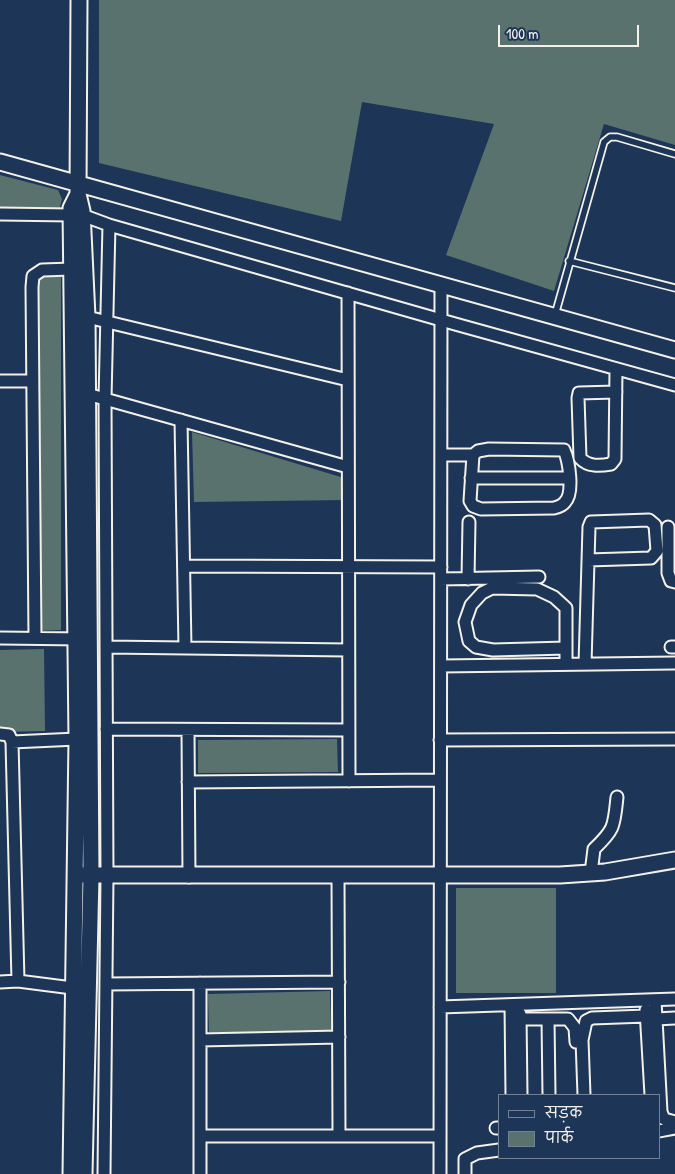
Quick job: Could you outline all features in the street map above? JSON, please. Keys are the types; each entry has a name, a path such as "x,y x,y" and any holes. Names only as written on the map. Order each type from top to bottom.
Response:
{"street":[{"path":"79,0 78,189 71,208 76,215 87,317 88,578 82,639 77,739 83,875"},
{"path":"0,162 78,189 441,285 675,350"},
{"path":"0,214 76,215 675,385"},
{"path":"71,1174 80,990 83,875 82,639 72,268 76,215"},
{"path":"104,1174 106,984 106,320 109,225"},
{"path":"35,638 31,381 33,276 42,270 72,268"},
{"path":"440,1174 441,285"},
{"path":"348,293 348,781"},
{"path":"87,317 106,320 348,380"},
{"path":"616,369 616,392 614,461 606,465 587,464 580,458 579,393 593,391 616,392"},
{"path":"0,381 31,381"},
{"path":"87,394 348,467"},
{"path":"182,420 185,648"},
{"path":"441,455 473,455 478,451 489,449 564,450 567,456 569,497 564,504 554,508 489,509 473,506 470,501 473,455"},
{"path":"471,478 569,478"},
{"path":"88,490 106,492"},
{"path":"585,664 588,560 589,527 591,522 649,520 655,525 657,551 652,558 588,560"},
{"path":"468,579 469,522"},
{"path":"668,527 668,573 671,581 675,582"},
{"path":"184,566 441,567"},
{"path":"88,578 106,576"},
{"path":"441,579 539,577"},
{"path":"566,648 493,650 476,647 469,641 465,622 471,605 482,593 492,588 537,589 554,597 566,608 566,648 566,664"},
{"path":"0,638 82,639"},
{"path":"106,647 348,650"},
{"path":"440,666 675,663"},
{"path":"106,729 348,730"},
{"path":"188,730 189,877"},
{"path":"0,734 9,735 12,742 18,981"},
{"path":"12,742 77,739"},
{"path":"440,740 675,739"},
{"path":"188,782 440,780"},
{"path":"590,873 594,849 610,834 614,824 617,797"},
{"path":"83,875 189,877 440,876 590,873 675,860"},
{"path":"338,876 339,1136"},
{"path":"0,982 18,981 80,990"},
{"path":"106,984 338,982"},
{"path":"200,983 200,1174"},
{"path":"80,990 84,1174"},
{"path":"440,1007 675,999"},
{"path":"650,1000 659,1094"},
{"path":"516,1005 520,1019 521,1094"},
{"path":"512,1094 516,1005"},
{"path":"581,1094 582,1029 586,1021 592,1018 675,1018"},
{"path":"651,1018 651,1094"},
{"path":"520,1019 568,1019 576,1028 581,1094"},
{"path":"548,1019 549,1094"},
{"path":"200,1040 339,1037"},
{"path":"660,1103 664,1119 675,1122"},
{"path":"660,1131 675,1128"},
{"path":"200,1136 440,1136"},
{"path":"465,1174 465,1159 470,1155 498,1150"}],"lane":[{"path":"555,316 604,142 610,137 618,137 675,154"},
{"path":"569,261 675,288"}],"green space":[{"path":"99,0 675,0 675,145 604,124 554,291 446,255 494,124 362,102 341,221 99,163"},
{"path":"0,175 58,190 62,199 59,211 0,209"},
{"path":"36,277 61,277 61,630 36,631"},
{"path":"192,432 344,478 345,500 194,502"},
{"path":"44,649 45,731 0,732 0,650"},
{"path":"337,739 338,772 198,773 198,740"},
{"path":"456,888 556,888 556,993 456,993"},
{"path":"330,991 331,1030 209,1033 208,994"}]}
